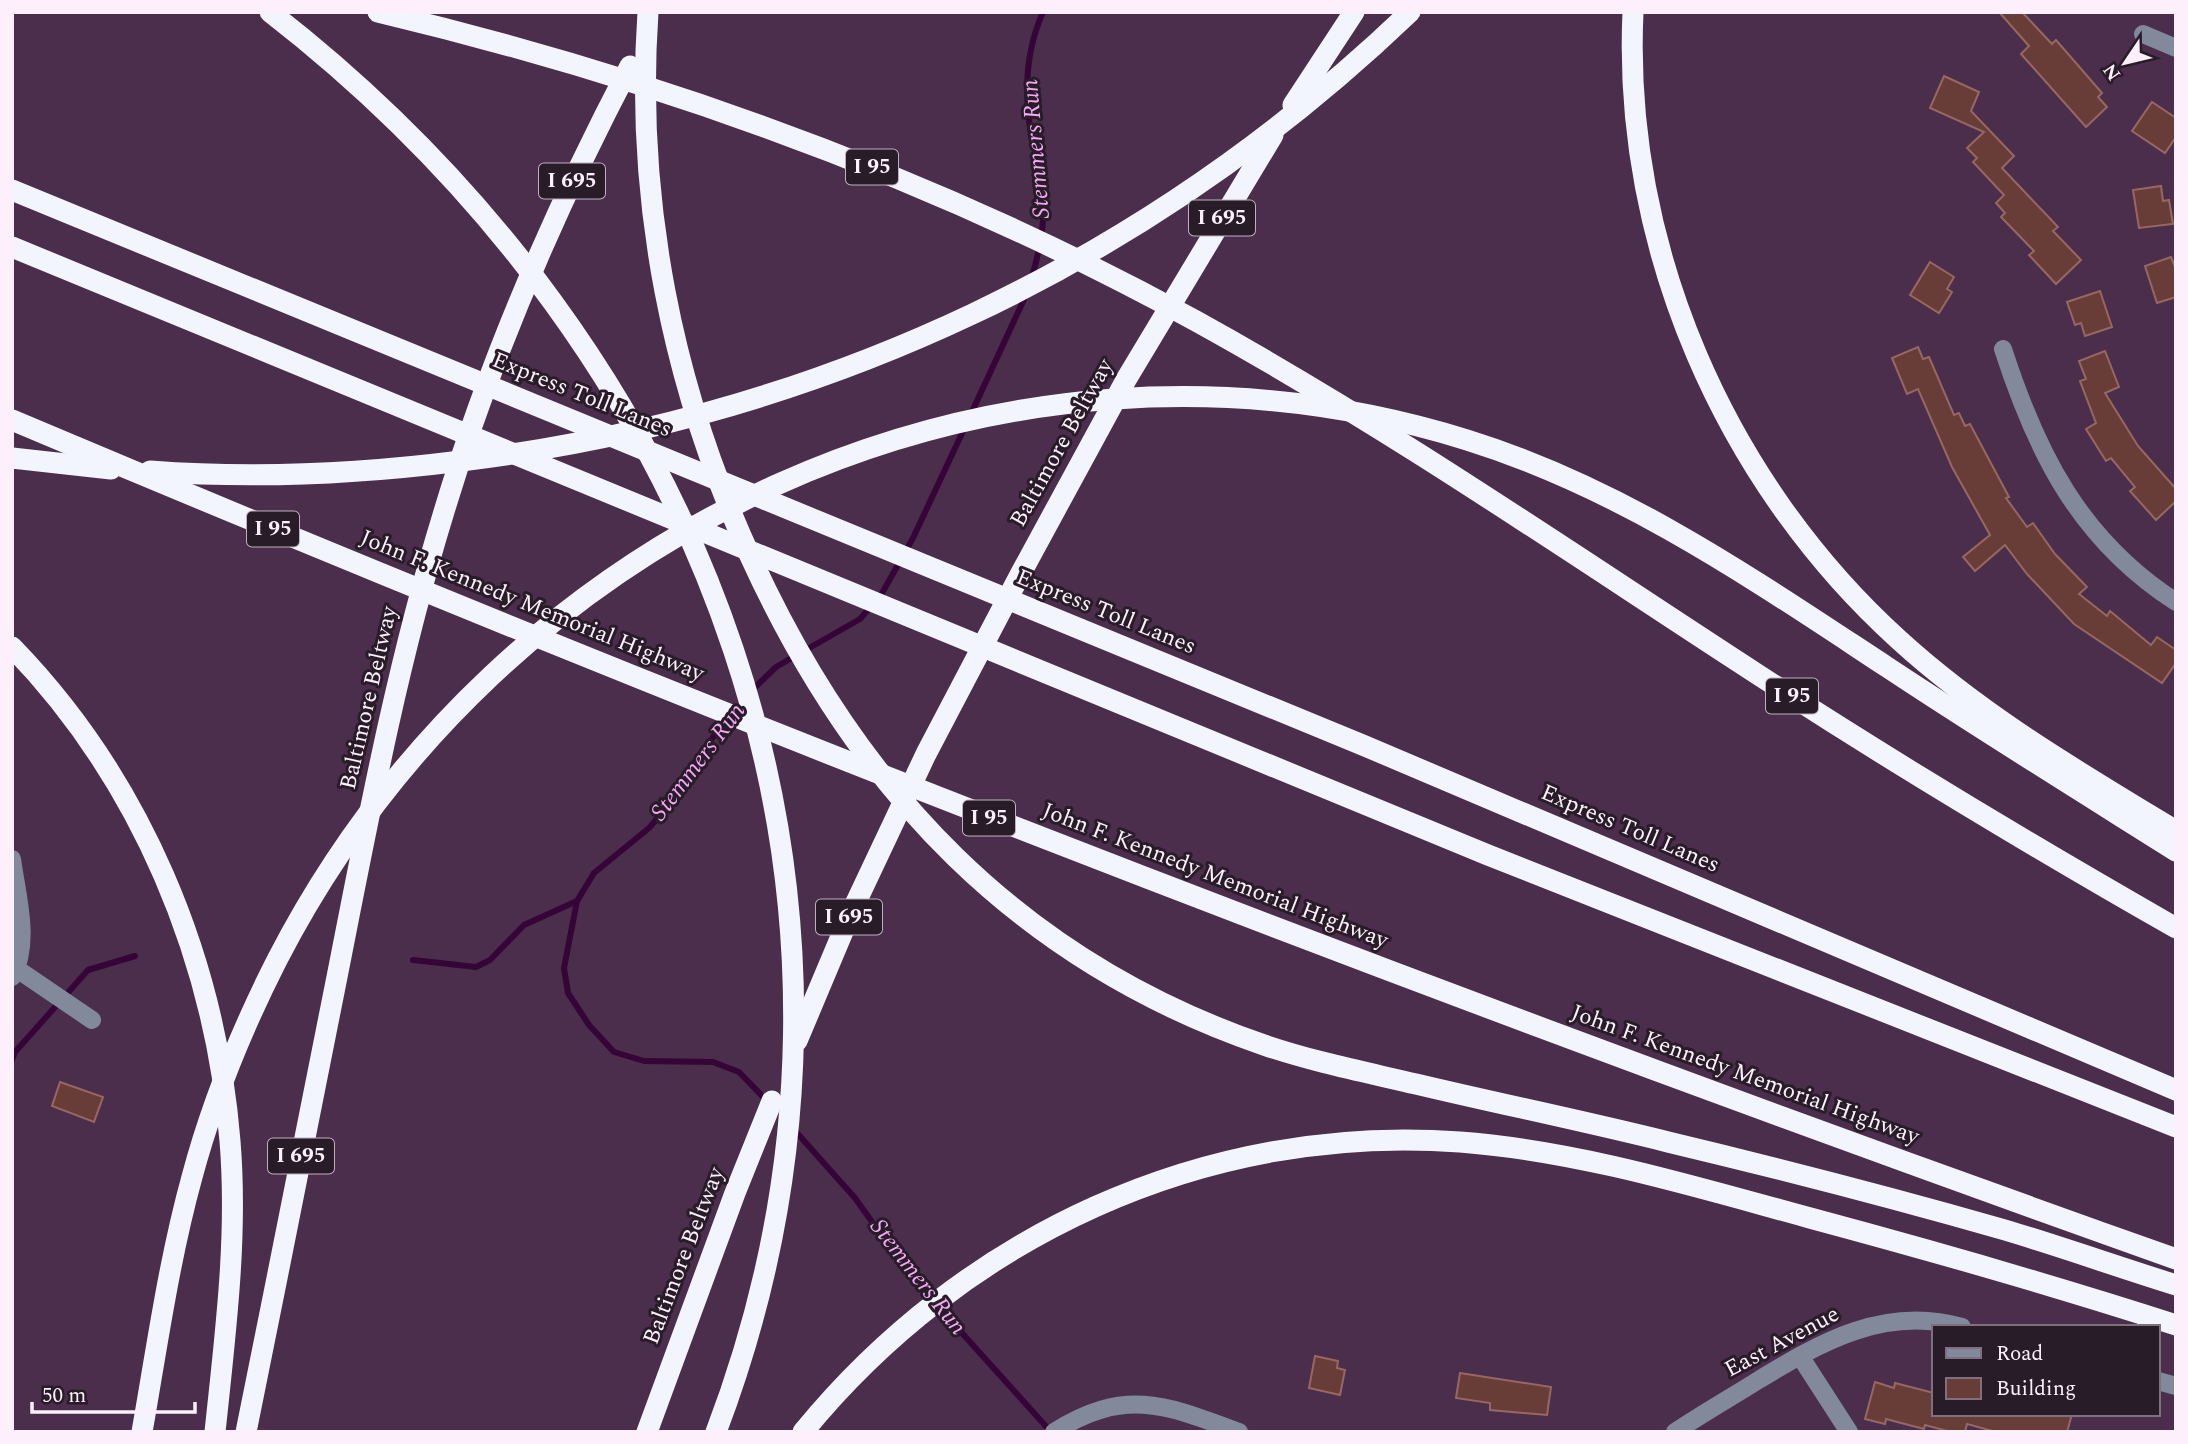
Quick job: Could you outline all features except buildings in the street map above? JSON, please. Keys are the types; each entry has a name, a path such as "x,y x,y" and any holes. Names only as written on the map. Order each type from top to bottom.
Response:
{"highway":[{"path":"270,12 357,85 428,153 488,216 558,305 614,390 650,453 697,553 733,647 767,773 783,872 793,1020 792,1100 788,1149 773,1241 746,1344 716,1432"},
{"name":"I 95","path":"378,12 540,54 682,97 853,159 1010,227 1250,352 1463,482 1898,764 2176,928"},
{"path":"648,12 645,73 650,192 657,253 682,368 711,462 739,533 774,608 830,704 867,759 930,834 1027,920 1134,989 1209,1024 1293,1055 1842,1185 2010,1232 2176,1284"},
{"name":"Baltimore Beltway","path":"246,1432 377,773 437,534 481,401 537,255 585,154 659,12"},
{"name":"Baltimore Beltway","path":"784,1072 849,915 926,754 1052,514 1186,277 1258,158 1354,12"},
{"path":"12,458 179,474 302,475 369,471 564,446 673,424 779,392 874,359 951,325 1049,277 1113,240 1174,201 1289,116 1410,12"},
{"path":"1633,12 1633,70 1640,154 1667,275 1698,359 1755,468 1814,550 1846,588 1900,641 1992,713 2176,831"},
{"name":"Express Toll Lanes","path":"12,190 1556,826 2176,1090"},
{"path":"12,247 1488,855 2176,1127"},
{"path":"142,1432 174,1254 203,1138 245,1028 305,911 341,854 387,792 466,703 566,611 674,536 781,481 893,439 1020,409 1085,400 1163,396 1253,399 1317,407 1431,429 1506,453 1578,481 1651,517 2176,851"},
{"name":"John F. Kennedy Memorial Highway","path":"12,420 373,570 1058,844 1630,1062 2176,1259"},
{"path":"12,647 64,707 99,755 143,831 172,894 197,960 215,1032 230,1141 232,1185 227,1315 215,1432"},
{"name":"Baltimore Beltway","path":"647,1432 772,1101"},
{"path":"803,1432 880,1347 937,1299 991,1261 1114,1198 1225,1162 1336,1144 1457,1142 1567,1157 1760,1204 1993,1268 2176,1325"}],"street":[{"path":"2143,34 2176,48"},
{"path":"2003,349 2037,443 2058,482 2116,554 2176,602"},
{"path":"12,859 22,934 15,973 62,999 92,1020"},
{"name":"East Avenue","path":"1675,1432 1800,1356 1852,1331 1895,1320 1923,1319 1952,1325"},
{"path":"1800,1356 1849,1432"},
{"path":"1060,1428 1099,1410 1144,1403 1167,1406 1239,1432"}],"waterway":[{"name":"Stemmers Run","path":"1032,276 1042,229 1044,193 1041,168 1031,134 1027,87 1033,41 1043,12"},
{"name":"Stemmers Run","path":"970,416 1027,293"},
{"name":"Stemmers Run","path":"748,694 776,667 860,619 881,595 913,538 964,429"},
{"name":"Stemmers Run","path":"727,718 694,763 680,793 649,828 594,873 577,901 564,968 568,993 589,1025 614,1052 644,1061 713,1062 739,1072 767,1101"},
{"path":"413,960 476,967 490,960 524,925 577,901"},
{"path":"12,1060 15,1052 88,970 135,956"},
{"name":"Stemmers Run","path":"789,1124 855,1198 890,1247 953,1323 1051,1432"}]}
